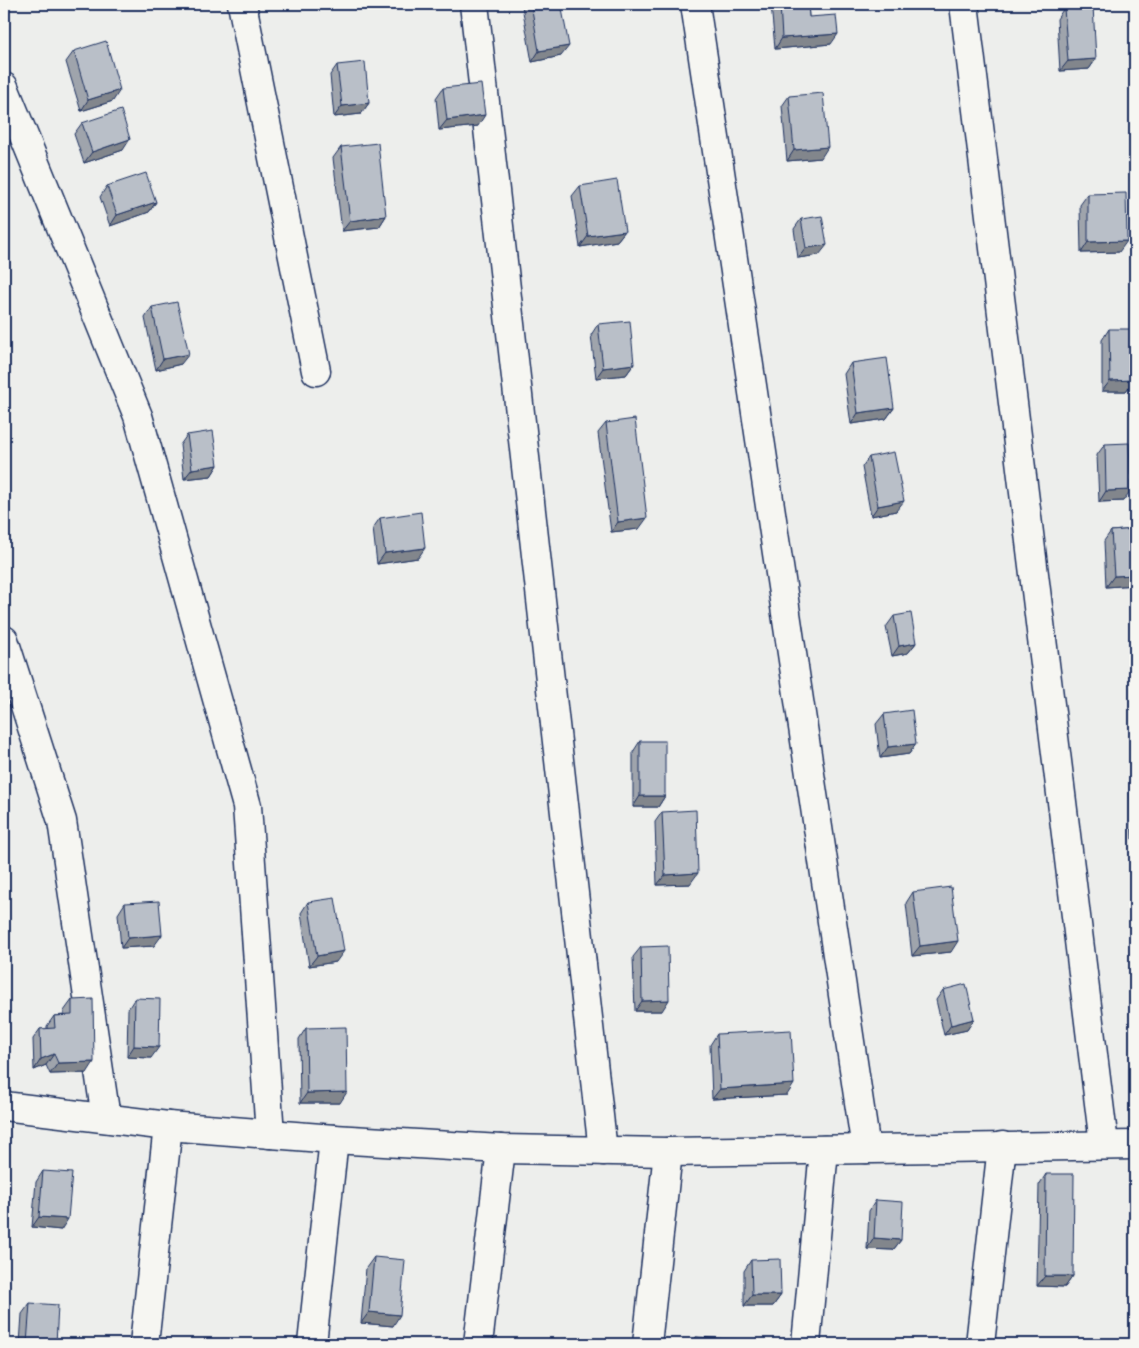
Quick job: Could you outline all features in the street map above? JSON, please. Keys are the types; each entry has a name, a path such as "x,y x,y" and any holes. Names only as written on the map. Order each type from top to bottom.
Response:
{"street":[{"path":"242,4 316,371"},
{"path":"474,4 603,1151"},
{"path":"695,4 866,1149"},
{"path":"964,4 1104,1144"},
{"path":"4,87 138,416 248,806 270,1134"},
{"path":"4,640 62,821 106,1118"},
{"path":"4,1106 168,1126 334,1140 501,1149 668,1152 1135,1144"},
{"path":"144,1344 168,1126"},
{"path":"312,1344 334,1140"},
{"path":"980,1344 1002,1146"},
{"path":"478,1344 501,1149"},
{"path":"806,1344 824,1150"},
{"path":"647,1344 668,1152"}],"building":[{"path":"531,4 561,4 569,46 539,51"},
{"path":"780,4 808,4 809,17 836,15 838,34 782,38"},
{"path":"1093,6 1096,59 1068,61 1064,8"},
{"path":"106,41 120,90 88,100 74,51"},
{"path":"365,62 369,103 342,106 337,65"},
{"path":"481,84 485,115 447,120 443,88"},
{"path":"823,93 828,147 794,150 789,96"},
{"path":"121,110 130,139 92,152 82,123"},
{"path":"378,143 386,216 350,221 341,147"},
{"path":"146,173 156,202 117,215 107,186"},
{"path":"617,180 625,231 588,236 580,186"},
{"path":"1126,193 1127,241 1088,242 1088,194"},
{"path":"822,216 827,245 806,248 801,219"},
{"path":"177,302 189,354 163,359 152,307"},
{"path":"630,321 634,364 603,368 598,324"},
{"path":"1109,329 1133,329 1134,380 1110,381"},
{"path":"887,358 894,408 858,413 851,363"},
{"path":"635,419 647,518 618,522 606,423"},
{"path":"213,431 218,465 192,469 187,435"},
{"path":"1129,443 1131,490 1106,491 1105,444"},
{"path":"894,452 904,501 878,506 869,457"},
{"path":"421,512 425,548 385,553 380,518"},
{"path":"1135,529 1135,575 1114,576 1111,531"},
{"path":"911,613 916,643 899,646 894,616"},
{"path":"912,710 916,744 888,747 884,714"},
{"path":"640,741 665,741 665,796 640,796"},
{"path":"696,810 698,873 665,875 662,812"},
{"path":"951,887 958,941 920,946 913,892"},
{"path":"335,898 344,951 317,956 308,902"},
{"path":"159,901 162,935 128,938 125,903"},
{"path":"668,946 669,1000 642,1001 641,947"},
{"path":"966,984 974,1019 951,1025 943,990"},
{"path":"135,998 160,999 159,1047 134,1046"},
{"path":"93,999 94,1062 58,1063 54,1054 41,1059 40,1029 55,1028 54,1016 72,1015 72,1000"},
{"path":"346,1027 347,1092 307,1093 306,1028"},
{"path":"791,1030 794,1084 720,1089 717,1034"},
{"path":"43,1171 72,1173 68,1219 39,1217"},
{"path":"1046,1174 1074,1174 1073,1276 1045,1276"},
{"path":"876,1200 903,1202 901,1240 874,1238"},
{"path":"374,1257 405,1260 400,1315 369,1312"},
{"path":"780,1259 781,1295 752,1295 751,1260"},
{"path":"30,1303 58,1305 56,1344 27,1344"},
{"path":"696,1337 749,1340 749,1344 695,1344"},
{"path":"1054,1341 1093,1342 1093,1344 1054,1344"}]}
